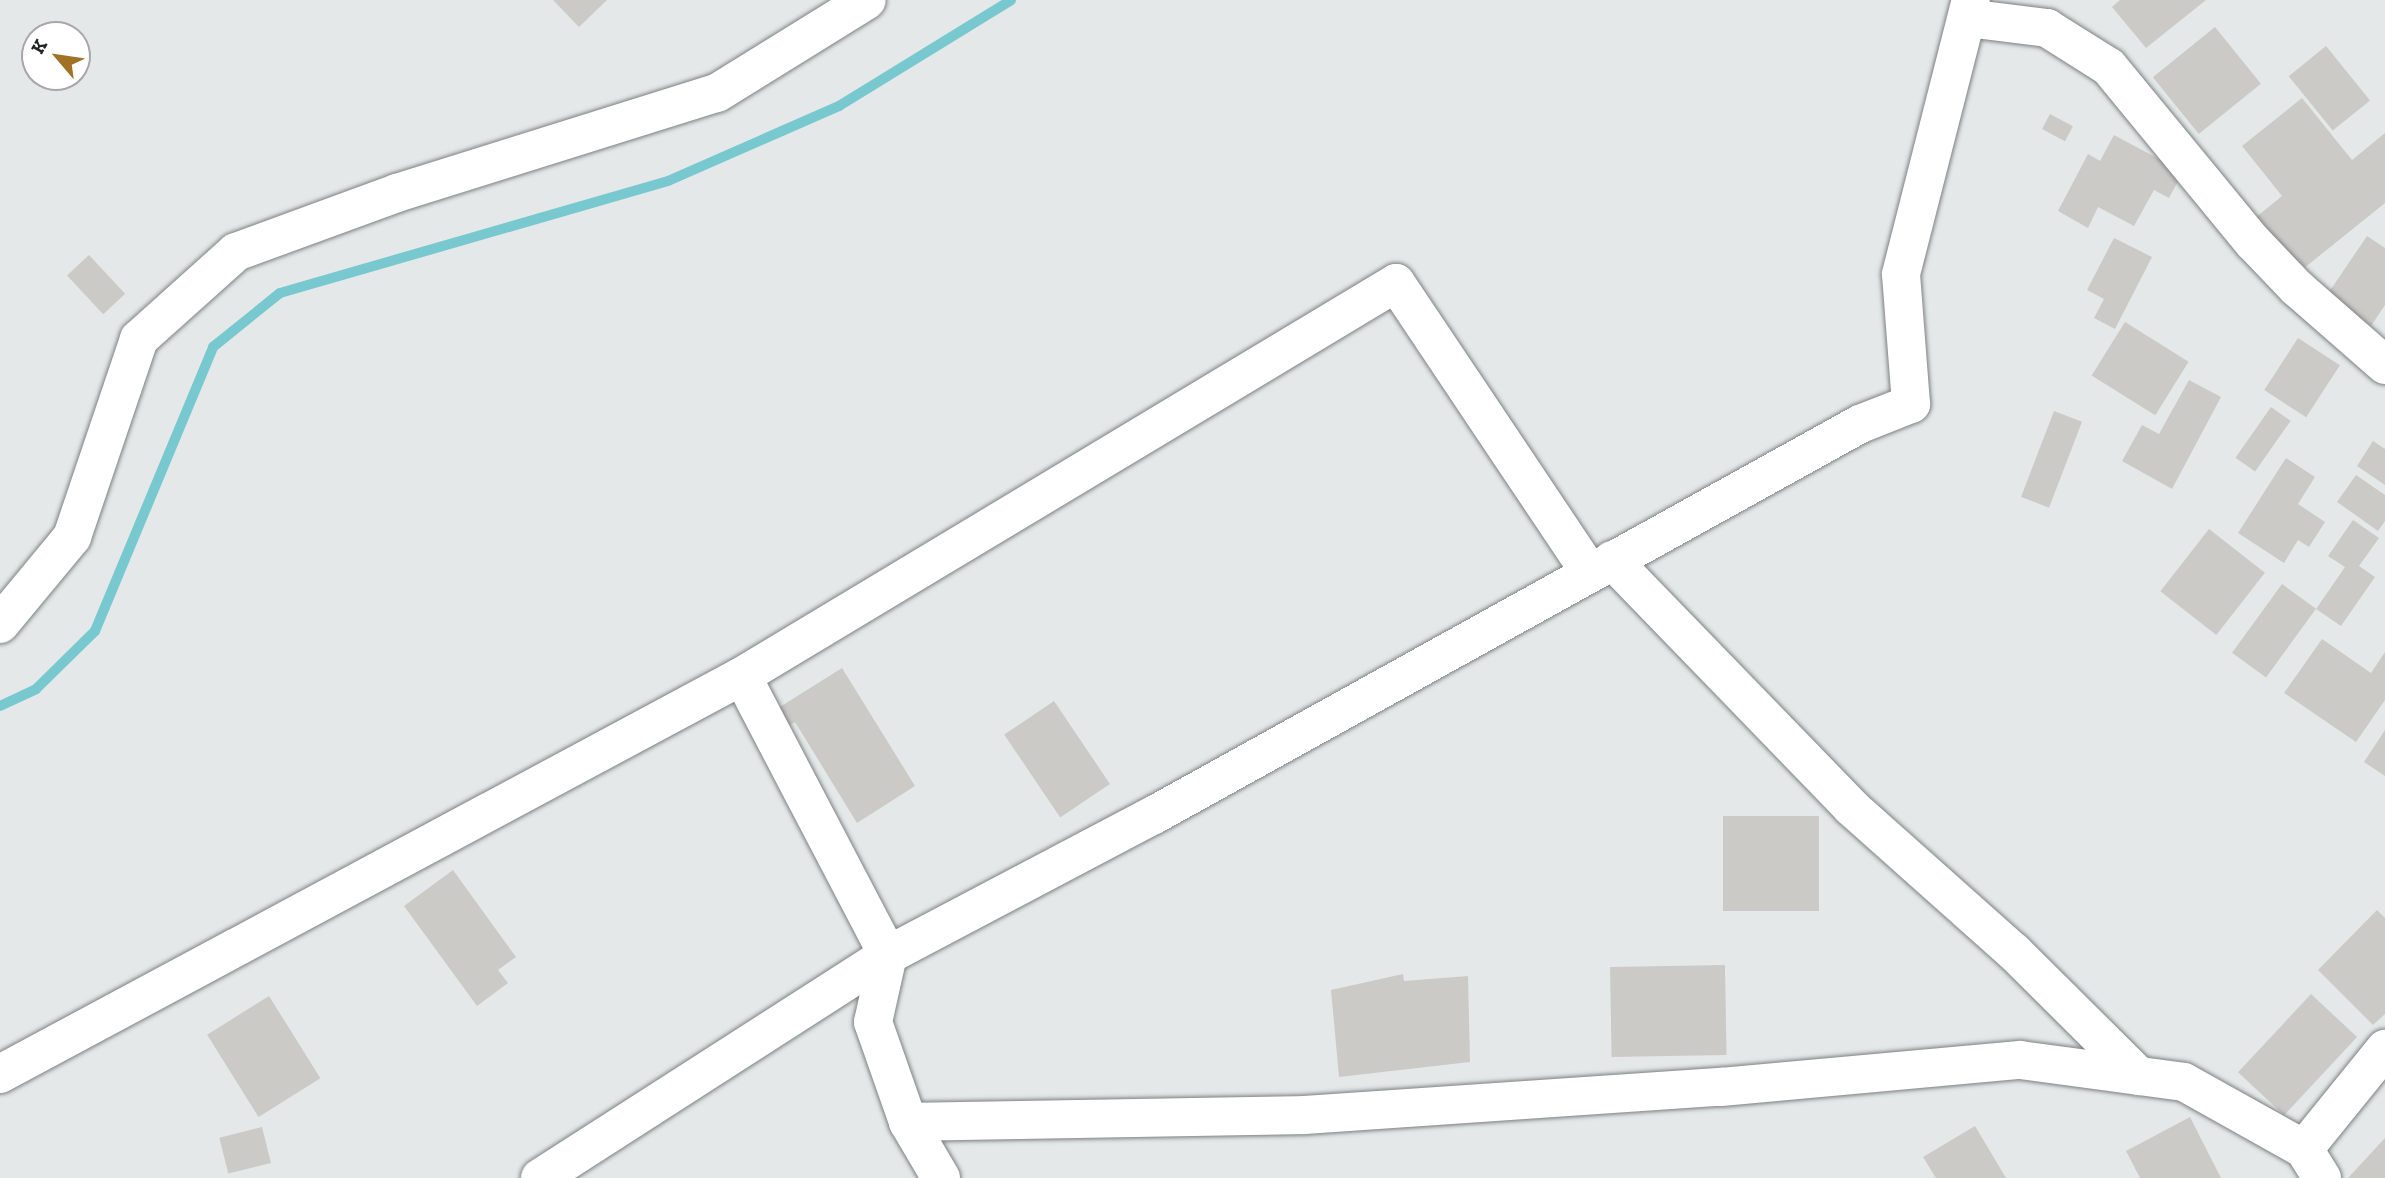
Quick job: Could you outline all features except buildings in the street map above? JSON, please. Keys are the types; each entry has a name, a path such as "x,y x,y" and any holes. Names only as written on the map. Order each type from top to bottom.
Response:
{"street":[{"path":"0,624 72,537 139,339 236,252 397,193 717,93 867,0"},
{"path":"523,1178 538,1178 793,1019 888,955 1154,815 1860,424 1911,404 1901,274 1969,9 2048,28 2109,67 2253,242 2297,288 2385,365"},
{"path":"0,1074 742,676 1396,283 1601,567 1851,807 2014,952 2139,1076"},
{"path":"742,676 888,955 873,1022 908,1122 941,1178"},
{"path":"908,1122 1305,1115 1721,1087 2020,1060 2184,1082 2313,1163 2385,1049"}],"waterway":[{"path":"0,706 36,689 95,631 213,347 280,293 668,181 839,106 1011,0"}]}
